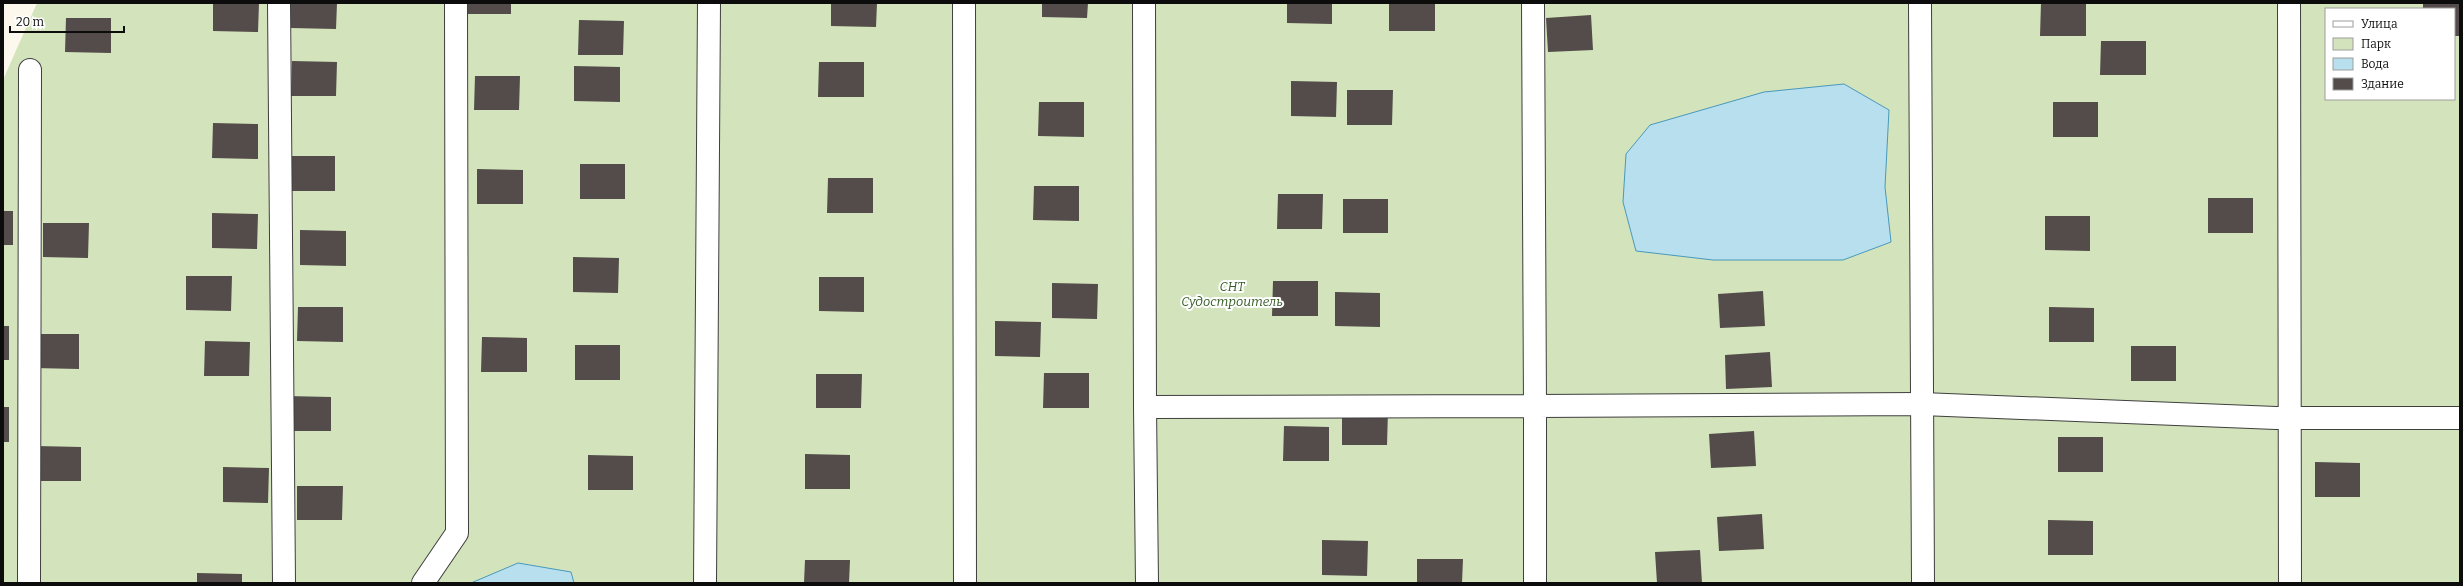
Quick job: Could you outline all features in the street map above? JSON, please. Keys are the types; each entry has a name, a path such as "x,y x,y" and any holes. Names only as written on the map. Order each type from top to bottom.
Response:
{"street":[{"path":"279,3 284,583"},
{"path":"423,583 457,533 456,3"},
{"path":"705,583 709,3"},
{"path":"964,3 965,583"},
{"path":"1144,3 1147,583"},
{"path":"1533,3 1535,583"},
{"path":"1920,3 1923,583"},
{"path":"2289,3 2290,583"},
{"path":"30,70 30,583"},
{"path":"1145,407 1922,404 2290,419 2460,418"}],"green space":[{"name":"СНТ Судостроитель","path":"37,3 2460,3 2460,583 3,583 3,80"}],"water":[{"path":"1844,84 1889,110 1885,187 1891,242 1843,260 1713,260 1636,251 1623,202 1626,154 1650,125 1764,92"},
{"path":"518,563 571,572 574,583 471,583"}],"building":[{"path":"213,3 259,3 258,32 213,31"},
{"path":"291,3 337,3 336,29 291,28"},
{"path":"466,3 511,3 511,14 466,14"},
{"path":"831,3 877,3 876,27 831,26"},
{"path":"1042,3 1088,3 1087,18 1042,17"},
{"path":"1287,3 1332,3 1332,24 1287,23"},
{"path":"1389,3 1435,3 1435,31 1389,31"},
{"path":"2041,3 2086,3 2086,36 2040,36"},
{"path":"2423,3 2460,3 2460,36 2455,36 2455,8 2423,8"},
{"path":"1591,15 1593,50 1548,52 1546,18"},
{"path":"66,18 111,18 111,53 65,52"},
{"path":"579,20 624,21 623,55 578,55"},
{"path":"2101,41 2146,41 2146,75 2100,75"},
{"path":"292,61 337,62 336,96 291,96"},
{"path":"819,62 864,62 864,97 818,97"},
{"path":"574,66 620,67 620,102 574,101"},
{"path":"475,76 520,76 519,110 474,110"},
{"path":"1291,81 1337,82 1336,117 1291,116"},
{"path":"1347,90 1393,90 1392,125 1347,125"},
{"path":"1039,102 1084,102 1084,137 1038,136"},
{"path":"2053,102 2098,102 2098,137 2053,137"},
{"path":"213,123 258,124 258,159 212,158"},
{"path":"290,156 335,156 335,191 290,191"},
{"path":"580,164 625,164 625,199 580,199"},
{"path":"477,169 523,170 523,204 477,204"},
{"path":"828,178 873,178 873,213 827,213"},
{"path":"1034,186 1079,186 1079,221 1033,220"},
{"path":"1278,194 1323,194 1322,229 1277,229"},
{"path":"2208,198 2253,198 2253,233 2208,233"},
{"path":"1343,199 1388,199 1388,233 1343,233"},
{"path":"3,211 13,211 13,245 3,245"},
{"path":"212,213 258,214 257,249 212,248"},
{"path":"2045,216 2090,216 2090,251 2045,250"},
{"path":"43,223 89,223 88,258 43,257"},
{"path":"300,230 346,231 346,266 300,265"},
{"path":"573,257 619,258 618,293 573,292"},
{"path":"186,276 232,276 231,311 186,310"},
{"path":"819,277 864,277 864,312 819,311"},
{"path":"1273,281 1318,281 1318,316 1272,316"},
{"path":"1052,283 1098,284 1097,319 1052,318"},
{"path":"1763,291 1765,326 1720,328 1718,294"},
{"path":"1335,292 1380,293 1380,327 1335,326"},
{"path":"298,307 343,307 343,342 297,341"},
{"path":"2049,307 2094,308 2094,342 2049,342"},
{"path":"995,321 1041,322 1040,357 995,356"},
{"path":"3,326 9,326 9,360 3,360"},
{"path":"34,334 79,334 79,369 34,368"},
{"path":"482,337 527,338 527,372 481,372"},
{"path":"205,341 250,342 249,376 204,376"},
{"path":"575,345 620,345 620,380 575,380"},
{"path":"2131,346 2176,346 2176,381 2131,381"},
{"path":"1770,352 1772,387 1726,389 1725,355"},
{"path":"1044,373 1089,373 1089,408 1043,408"},
{"path":"816,374 862,374 861,408 816,408"},
{"path":"286,396 331,397 331,431 286,431"},
{"path":"3,407 9,407 9,442 3,442"},
{"path":"1342,410 1388,410 1387,445 1342,445"},
{"path":"1284,426 1329,427 1329,461 1283,461"},
{"path":"1754,431 1756,466 1711,468 1709,434"},
{"path":"2058,437 2103,437 2103,472 2058,472"},
{"path":"36,446 81,447 81,481 36,481"},
{"path":"805,454 850,455 850,489 805,489"},
{"path":"588,455 633,456 633,490 588,490"},
{"path":"2315,462 2360,463 2360,497 2315,497"},
{"path":"223,467 269,468 268,503 223,502"},
{"path":"297,486 343,486 342,520 297,520"},
{"path":"1762,514 1764,549 1719,551 1717,517"},
{"path":"2048,520 2093,521 2093,555 2048,555"},
{"path":"1322,540 1368,541 1367,576 1322,575"},
{"path":"1700,550 1702,583 1657,583 1655,552"},
{"path":"1417,559 1463,559 1462,583 1417,583"},
{"path":"805,560 850,560 849,583 804,583"},
{"path":"197,573 242,574 242,583 197,583"}]}
